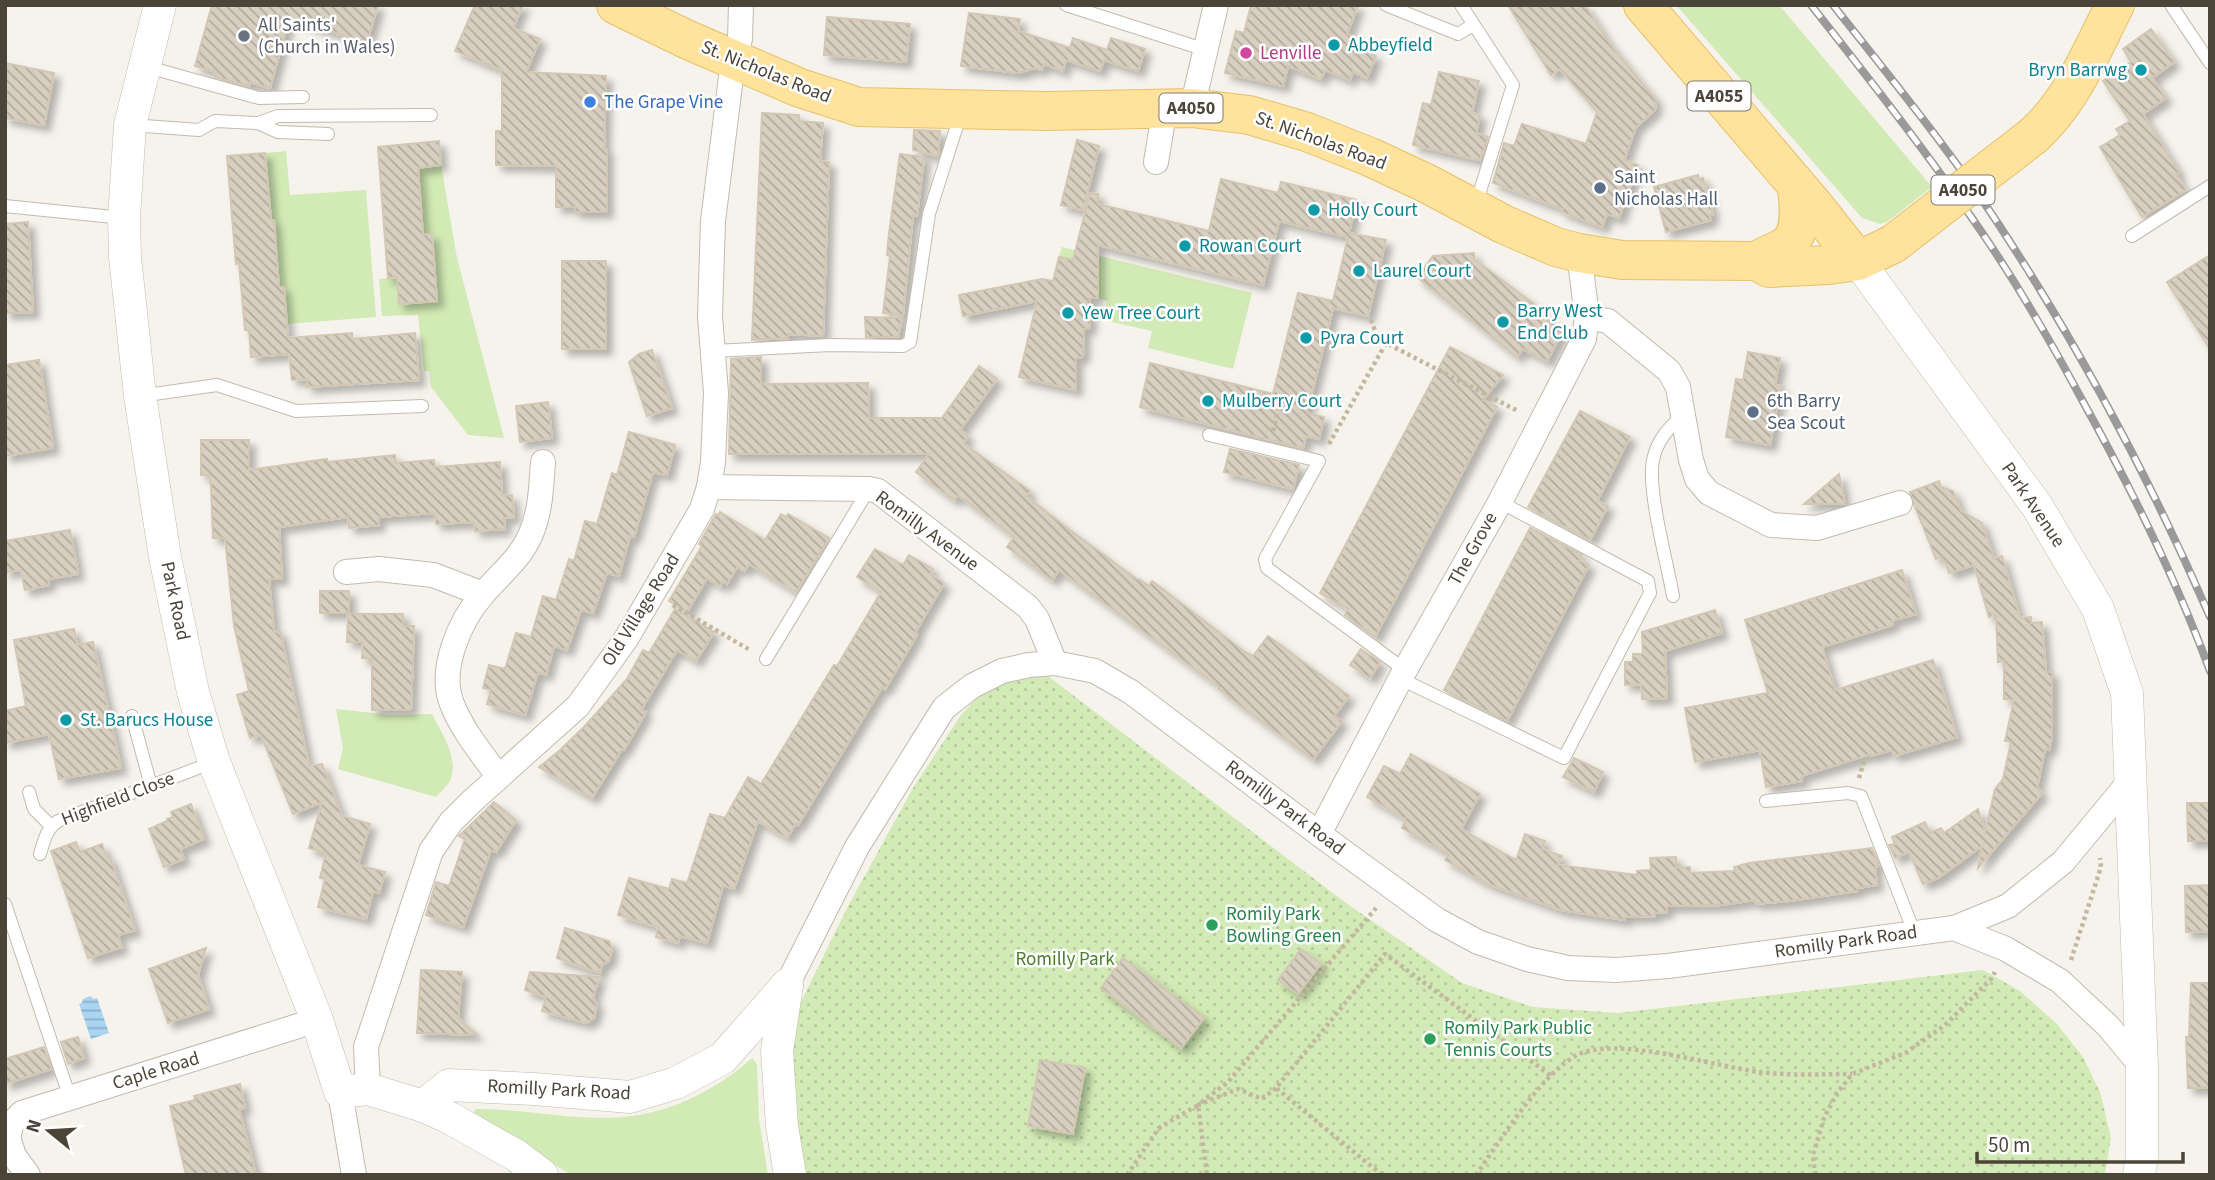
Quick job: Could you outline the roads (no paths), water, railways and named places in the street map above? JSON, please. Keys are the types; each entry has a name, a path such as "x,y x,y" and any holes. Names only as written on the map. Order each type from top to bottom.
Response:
{"main road":[{"name":"St. Nicholas Road","path":"616,5 810,92 859,107 1127,110 1178,108 1249,115 1307,132 1398,169 1527,235 1579,253 1622,260 1758,261 1769,268 1858,261"},
{"name":"A4055","path":"1643,5 1858,261"},
{"name":"A4050","path":"1858,261 1893,244 2033,136 2064,104 2115,5"},
{"path":"1758,261 1768,253 1787,246 1794,238 1798,222 1797,186"}],"street":[{"name":"Park Road","path":"160,5 130,125 124,218 125,257 140,396 165,557 193,692 214,762 317,1020 354,1091 354,1175"},
{"name":"Old Village Road","path":"354,1091 431,851 451,822 498,776 578,706 626,639 702,509 713,462 716,393 710,316 713,221 731,77 740,39 741,5"},
{"path":"1156,162 1206,50 1216,5"},
{"name":"The Grove","path":"1319,834 1403,675 1500,502 1584,339 1587,317 1579,253"},
{"name":"Park Avenue","path":"1858,261 2037,506 2098,609 2127,693 2130,781"},
{"path":"1587,317 1608,321 1669,371 1678,387 1697,479 1709,493 1771,525 1817,528 1900,503"},
{"path":"498,776 460,721 451,703 447,681 451,657 460,634 483,594 519,557 530,535 539,510 543,462"},
{"name":"Romilly Avenue","path":"709,487 878,491 1028,607 1037,619 1055,663"},
{"path":"346,572 379,569 433,575 483,594"},
{"name":"Romilly Park Road","path":"423,1106 449,1085 630,1097 676,1083 723,1058 788,985 858,847 944,708 972,686 1002,671 1029,665 1055,663 1095,671 1131,692 1437,920 1478,942 1527,959 1568,968 1616,970 1668,966 1954,928 2008,906 2063,862 2130,781"},
{"path":"2130,781 2142,1067 2142,1156 2139,1175"},
{"name":"Romilly Park Road","path":"1954,928 2006,949 2064,984 2108,1026 2142,1067"},
{"name":"Romilly Park Road","path":"788,985 777,1051 782,1126 790,1175"},
{"name":"Caple Road","path":"6,1137 12,1123 22,1113 317,1020"},
{"path":"354,1091 423,1106 450,1118 517,1156 542,1175"},
{"path":"6,1137 14,1156 27,1175"}],"lane":[{"path":"1066,5 1206,50"},
{"path":"1386,5 1458,34 1473,25"},
{"path":"1461,5 1513,85 1475,209"},
{"path":"2171,5 2210,62"},
{"path":"144,66 259,98 303,97"},
{"path":"713,351 830,345 903,346 910,342 929,214 962,109"},
{"path":"258,123 278,116 431,115"},
{"path":"130,125 199,130 215,121 258,123 278,132 328,134"},
{"path":"2132,236 2210,186"},
{"path":"5,206 124,218"},
{"path":"140,396 217,385 296,411 422,406"},
{"path":"1673,596 1653,489 1653,459 1665,431 1684,415"},
{"path":"1209,435 1319,461 1265,559 1267,568 1403,675 1564,758 1650,593 1647,581 1500,502"},
{"path":"766,660 869,489"},
{"path":"132,716 151,786"},
{"name":"Highfield Close","path":"40,854 51,826 58,821 214,762"},
{"path":"29,792 34,809 51,826"},
{"path":"1766,801 1848,793 1861,796 1914,932"},
{"path":"5,904 70,1098"}],"water":[{"path":"90,996 97,998 109,1033 91,1039 79,1004"}],"railway":[{"path":"1811,5 1942,175 2034,315 2134,498 2167,566 2210,671"},
{"path":"1833,5 1960,169 2029,272 2086,368 2139,466 2210,617"}],"place":[{"name":"All Saints' (Church in Wales)","path":"244,36"},
{"name":"Abbeyfield","path":"1334,45"},
{"name":"Lenville","path":"1246,53"},
{"name":"Bryn Barrwg","path":"2141,70"},
{"name":"The Grape Vine","path":"590,102"},
{"name":"Saint Nicholas Hall","path":"1600,188"},
{"name":"Holly Court","path":"1314,210"},
{"name":"Rowan Court","path":"1185,246"},
{"name":"Laurel Court","path":"1359,271"},
{"name":"Yew Tree Court","path":"1068,313"},
{"name":"Barry West End Club","path":"1503,322"},
{"name":"Pyra Court","path":"1306,338"},
{"name":"Mulberry Court","path":"1208,401"},
{"name":"6th Barry Sea Scout","path":"1753,412"},
{"name":"St. Barucs House","path":"66,720"},
{"name":"Romily Park Bowling Green","path":"1212,925"},
{"name":"Romily Park Public Tennis Courts","path":"1430,1039"}],"park label":[{"name":"Romilly Park","path":"1065,959"}]}
